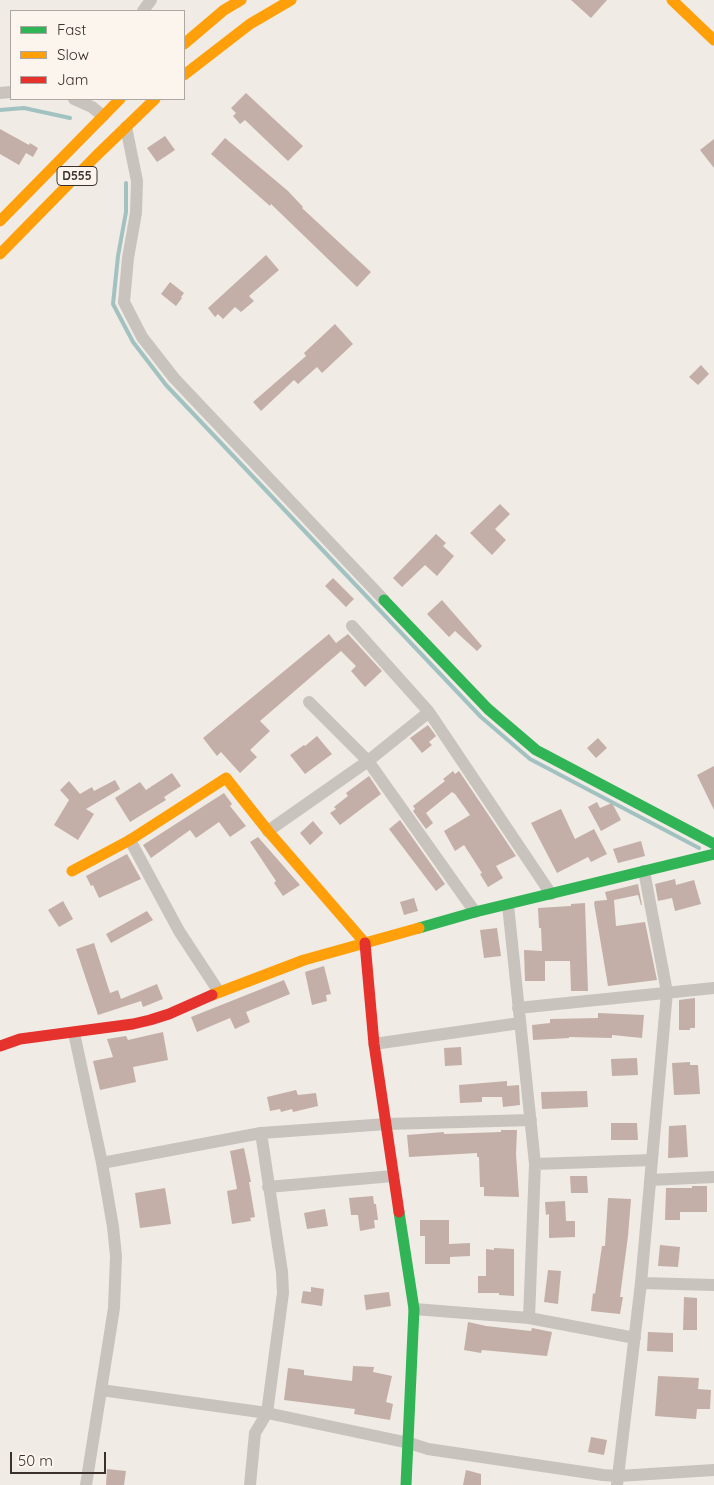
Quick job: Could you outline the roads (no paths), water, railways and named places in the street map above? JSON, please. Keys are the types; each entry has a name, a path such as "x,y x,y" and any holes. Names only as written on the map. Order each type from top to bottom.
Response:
{"main road":[{"path":"185,43 224,10 241,0"},
{"path":"185,74 250,24 290,0"},
{"path":"672,0 714,40"},
{"name":"D555","path":"0,221 119,100"},
{"name":"D555","path":"0,254 154,100"},
{"path":"384,600 488,709 536,750 714,844"},
{"path":"72,871 130,840 226,778 268,831 366,944 374,1044 414,1310 406,1485"},
{"path":"0,1046 20,1039 74,1033 150,1020 304,960 475,912 714,854"}],"street":[{"path":"78,100 92,103 103,116"},
{"path":"126,127 137,180 136,213 128,258 124,302 142,337 174,378 384,600"},
{"path":"352,626 429,712 551,894"},
{"path":"309,702 368,761 475,912"},
{"path":"268,831 368,761 429,712"},
{"path":"130,840 179,931 219,992"},
{"path":"617,1480 641,1284 667,992 644,871"},
{"path":"508,905 535,1164 528,1318"},
{"path":"518,1008 714,988"},
{"path":"374,1044 520,1024"},
{"path":"74,1033 102,1164 113,1227 116,1279 114,1308 86,1485"},
{"path":"102,1164 261,1133 387,1124 530,1120"},
{"path":"250,1485 255,1433 267,1413 283,1293 282,1272 261,1133"},
{"path":"535,1164 652,1160"},
{"path":"268,1187 393,1176"},
{"path":"650,1180 714,1177"},
{"path":"641,1284 714,1285"},
{"path":"414,1310 528,1318 635,1338"},
{"path":"101,1390 267,1413 409,1443 438,1451 603,1475 617,1480 714,1470"}],"waterway":[{"path":"0,110 24,108 70,118"},
{"path":"126,183 126,212 118,256 113,304 133,342 166,385 481,717 530,759 699,848"}]}
